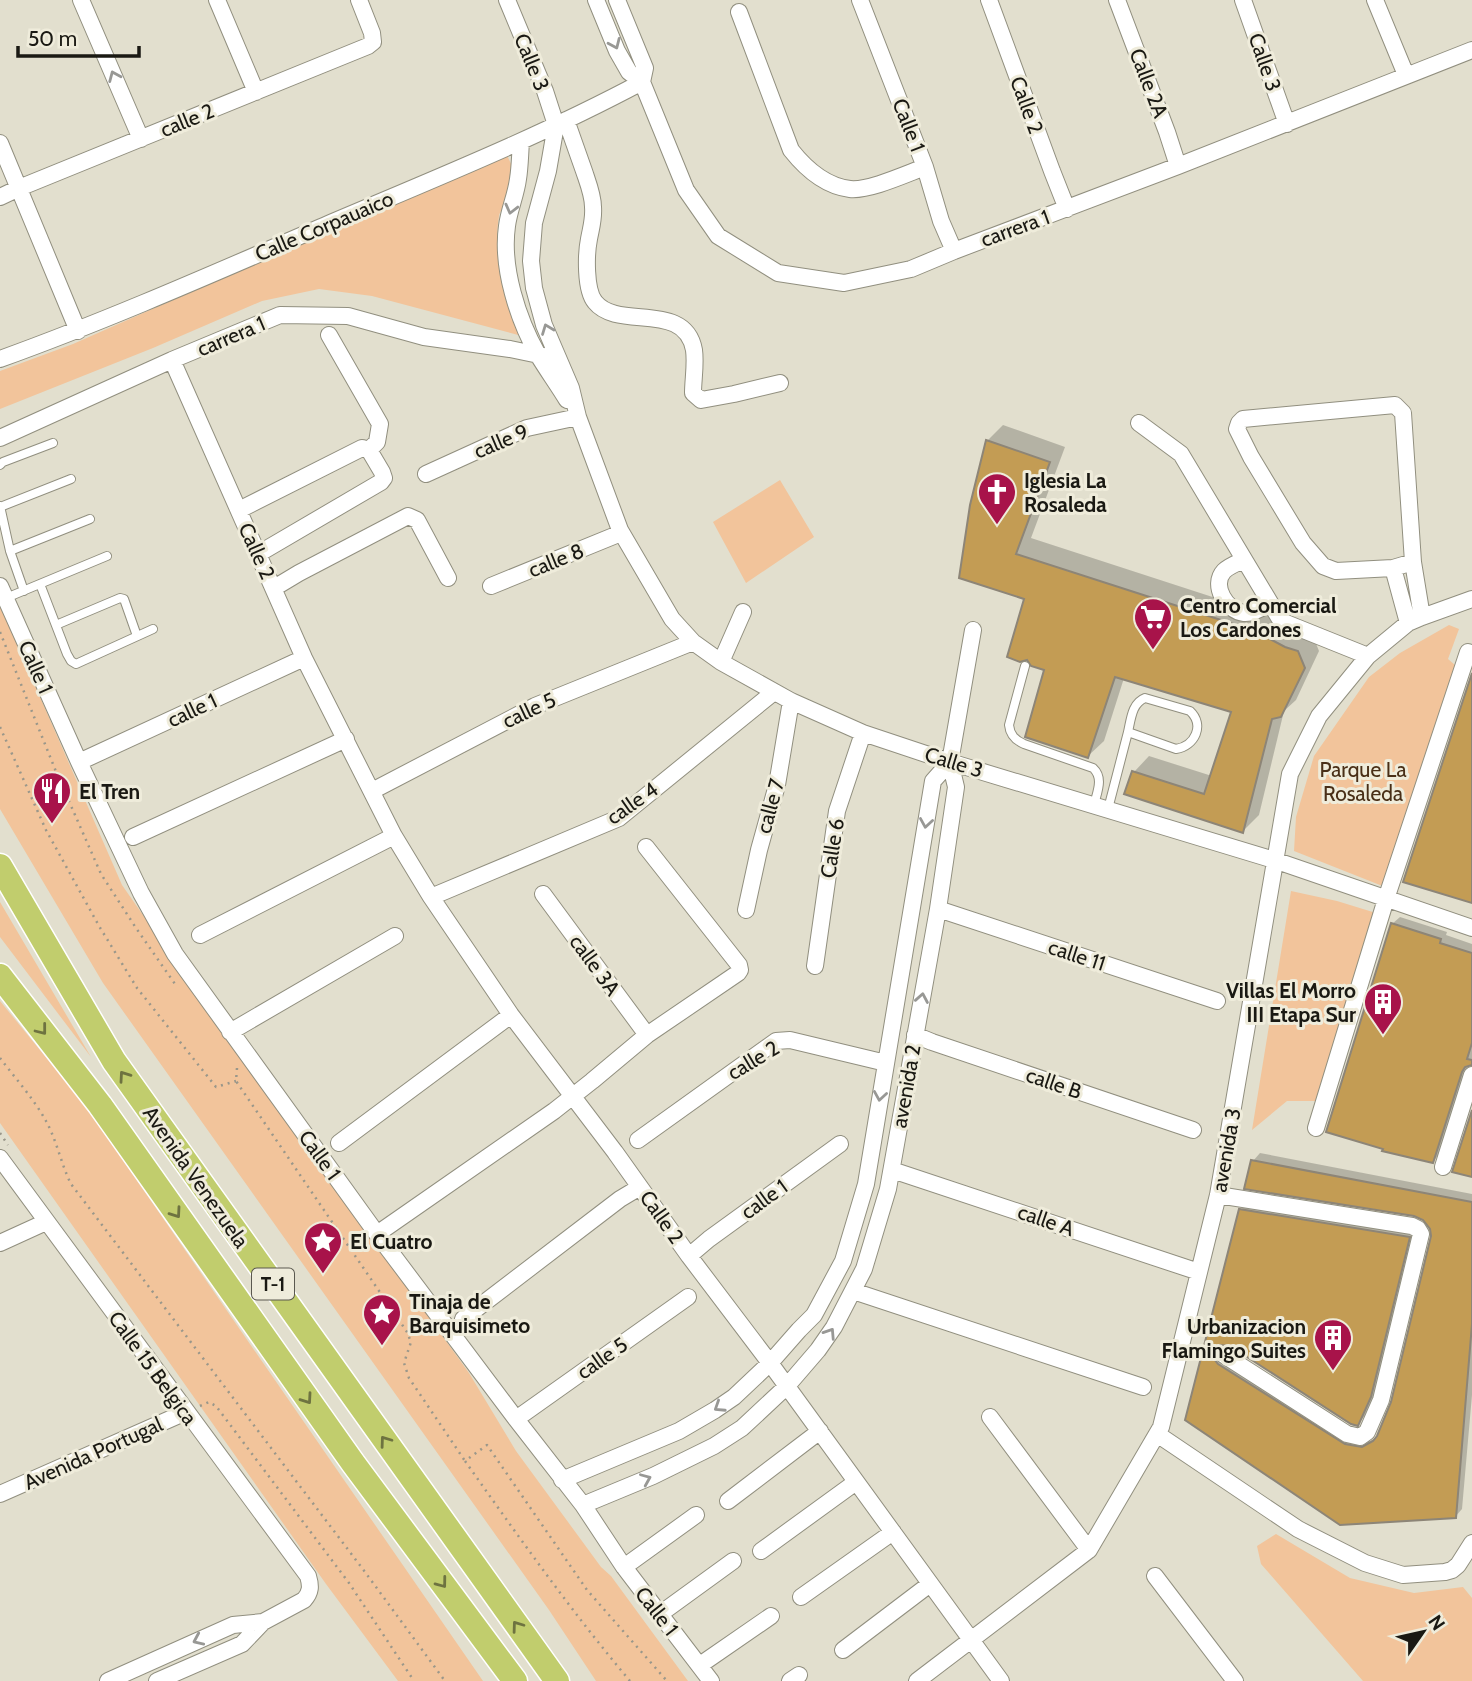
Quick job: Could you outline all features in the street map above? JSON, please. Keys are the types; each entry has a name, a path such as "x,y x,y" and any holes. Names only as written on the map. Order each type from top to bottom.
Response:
{"main road":[{"name":"Avenida Venezuela","path":"2,868 114,1061 557,1681"},
{"name":"Avenida Venezuela","path":"0,975 100,1105 353,1463 515,1681"}],"street":[{"path":"81,0 141,139"},
{"path":"217,0 256,92"},
{"name":"calle 2","path":"0,197 368,46 373,42 372,33 359,0"},
{"name":"Calle 3","path":"507,0 592,196 593,221 587,267 592,299 609,312 665,320 689,336 694,351 693,393 701,400 780,383"},
{"path":"596,0 617,51 629,72 642,82 645,68 617,0"},
{"name":"Calle 1","path":"860,0 925,167 941,221 954,251"},
{"name":"Calle 2","path":"989,0 1067,209"},
{"name":"Calle 2A","path":"1118,0 1178,166"},
{"name":"Calle 3","path":"1243,0 1287,124"},
{"path":"1375,0 1406,75"},
{"path":"739,12 791,150 804,166 825,181 851,189 875,185 925,167"},
{"name":"carrera 1","path":"642,82 686,190 718,236 778,273 844,283 911,270 1472,50"},
{"name":"Calle Corpauaico","path":"0,359 78,331 521,142 642,82"},
{"path":"561,123 534,223 531,261 534,288 544,325 571,388 578,416"},
{"path":"521,142 518,180 507,225 505,247 508,268 525,328 538,355 578,416"},
{"path":"0,143 78,331"},
{"name":"carrera 1","path":"0,438 172,360 280,315 348,316 424,337 558,359"},
{"path":"329,335 380,424 377,442 369,450"},
{"name":"Calle 2","path":"172,360 304,658 394,836 430,897 511,1015 787,1386 1001,1681"},
{"path":"1413,562 1393,568 1336,570 1323,566 1303,543 1251,457 1237,429 1239,423 1243,419 1395,405 1400,407 1403,413 1413,562 1415,620"},
{"name":"Calle 3","path":"578,416 621,533 672,619 693,642 721,662 791,701 863,733 1275,860 1472,928"},
{"name":"calle 9","path":"426,474 527,428 578,416"},
{"path":"1139,423 1181,454 1278,618 1286,624 1368,656"},
{"path":"239,510 362,448 369,450 382,472 384,478 381,482 258,554"},
{"path":"274,588 408,516 417,520 448,578"},
{"name":"calle 8","path":"491,586 621,533"},
{"path":"1244,559 1225,569 1220,578 1220,595 1231,608 1244,613 1270,604"},
{"path":"1393,568 1415,620"},
{"name":"Calle 1","path":"3,592 141,893 175,954 377,1234 583,1505 624,1567 711,1681"},
{"name":"avenida 3","path":"917,1681 1089,1550 1161,1427 1218,1195 1290,774 1319,716 1368,656 1415,620 1472,599"},
{"path":"721,662 743,612"},
{"path":"562,1480 679,1431 734,1397 814,1315 843,1261 866,1184 933,781 950,762 973,630"},
{"name":"calle 5","path":"372,791 535,706 693,642"},
{"path":"1316,1128 1386,899 1468,652"},
{"name":"calle 1","path":"79,762 304,658"},
{"name":"calle 4","path":"430,897 619,818 775,692"},
{"name":"calle 7","path":"746,910 752,874 778,785 791,701"},
{"name":"Calle 6","path":"815,966 837,811 863,733"},
{"path":"132,838 346,739"},
{"name":"avenida 2","path":"583,1505 653,1476 714,1446 742,1428 787,1386 818,1350 834,1328 864,1269 892,1170 938,909 956,787 950,762"},
{"path":"200,935 394,836"},
{"path":"377,1234 572,1097 647,1035 738,973 739,965 646,848"},
{"name":"calle 3A","path":"543,894 647,1035"},
{"name":"calle 11","path":"938,909 1217,1001"},
{"path":"230,1032 395,936"},
{"name":"Calle 1","path":"339,1143 511,1015"},
{"name":"calle B","path":"915,1035 1193,1130"},
{"name":"calle 2","path":"638,1140 776,1041 790,1040 886,1063"},
{"path":"1443,1167 1472,1075"},
{"name":"calle 1","path":"689,1256 840,1144"},
{"name":"Calle 15 Belgica","path":"0,1158 307,1576 311,1587 309,1595 263,1622"},
{"name":"calle A","path":"892,1170 1199,1272"},
{"path":"463,1319 620,1199 640,1187"},
{"path":"1218,1195 1412,1226 1418,1229 1420,1234 1381,1400 1367,1432 1360,1437 1348,1434 1224,1355"},
{"path":"0,1243 46,1222"},
{"path":"853,1291 1143,1387"},
{"name":"calle 5","path":"516,1419 688,1297"},
{"name":"Avenida Portugal","path":"0,1494 186,1412"},
{"path":"989,1416 1089,1550"},
{"path":"728,1500 820,1431"},
{"path":"1157,1434 1298,1529 1365,1563 1403,1575 1445,1572 1458,1565 1472,1543"},
{"path":"761,1551 856,1482"},
{"path":"624,1567 696,1514"},
{"path":"801,1597 893,1532"},
{"path":"660,1614 733,1561"},
{"path":"1155,1576 1235,1681"},
{"path":"843,1650 930,1584"},
{"path":"700,1665 771,1616"},
{"path":"108,1681 233,1625 263,1622"},
{"path":"157,1681 242,1644 263,1622"}],"lane":[{"path":"0,465 53,443"},
{"path":"24,591 10,551 0,507 71,479"},
{"path":"10,551 90,519"},
{"path":"3,592 24,591 107,556"},
{"path":"40,584 71,661 76,664 153,629"},
{"path":"56,625 120,598 124,599 137,636"},
{"path":"1025,666 1009,725 1011,734 1024,744 1093,768 1098,774 1101,807"},
{"path":"1101,807 1135,705 1139,701 1145,698 1191,711 1198,724 1191,744 1176,749 1128,732"}],"path":[{"path":"0,727 46,830 137,988 216,1087 236,1081 407,1332 411,1342 404,1363 410,1378 523,1544 594,1639 630,1681"},
{"path":"0,1058 45,1119 71,1184 445,1681"},
{"path":"186,1412 209,1402 216,1406 349,1583 414,1681"},
{"path":"465,1461 487,1445 587,1590 667,1681"}],"green space":[{"path":"506,153 517,177 509,200 500,214 497,233 501,263 518,335 372,296 319,289 262,301 0,409 0,371 73,344"},
{"path":"780,480 814,537 746,583 713,522"},
{"path":"0,605 122,885 469,1373 516,1451 688,1681 596,1681 549,1610 103,983 0,809"},
{"name":"Parque La Rosaleda","path":"1449,625 1459,629 1448,659 1455,665 1385,887 1294,851 1296,817 1314,756 1369,677 1400,653"},
{"path":"1291,891 1376,913 1316,1101 1287,1101 1252,1130"},
{"path":"0,902 91,1057 0,937"},
{"path":"0,1001 84,1104 483,1681 398,1681 326,1584 0,1123"},
{"path":"1276,1534 1350,1578 1414,1593 1463,1587 1472,1598 1472,1681 1363,1681 1261,1564 1257,1546"}],"building":[{"path":"986,440 1050,462 1016,554 1255,631 1298,651 1305,668 1281,717 1272,719 1243,833 1124,794 1132,771 1204,794 1231,712 1115,677 1088,758 1025,737 1044,670 1031,666 1027,660 1020,662 1007,657 1024,599 959,578 970,505"},
{"path":"1472,673 1472,903 1403,882"},
{"path":"1391,923 1441,939 1440,943 1472,953 1472,1043 1467,1059 1472,1060 1472,1065 1465,1067 1462,1072 1433,1163 1382,1151 1383,1149 1326,1132"},
{"path":"1472,1110 1472,1177 1452,1172"},
{"name":"Urbanizacion Flamingo Suites","path":"1251,1160 1472,1202 1472,1324 1456,1518 1340,1525 1185,1420 1239,1209 1410,1237 1371,1397 1358,1426 1230,1346 1220,1345 1214,1354 1218,1364 1345,1444 1362,1447 1373,1441 1391,1402 1431,1236 1430,1229 1423,1220 1414,1216 1244,1189"}],"place":[{"name":"Iglesia La Rosaleda","path":"997,526"},
{"name":"Centro Comercial Los Cardones","path":"1153,651"},
{"name":"El Tren","path":"52,825"},
{"name":"Villas El Morro III Etapa Sur","path":"1383,1036"},
{"name":"El Cuatro","path":"323,1275"},
{"name":"Tinaja de Barquisimeto","path":"382,1347"},
{"name":"Urbanizacion Flamingo Suites","path":"1333,1372"}]}
